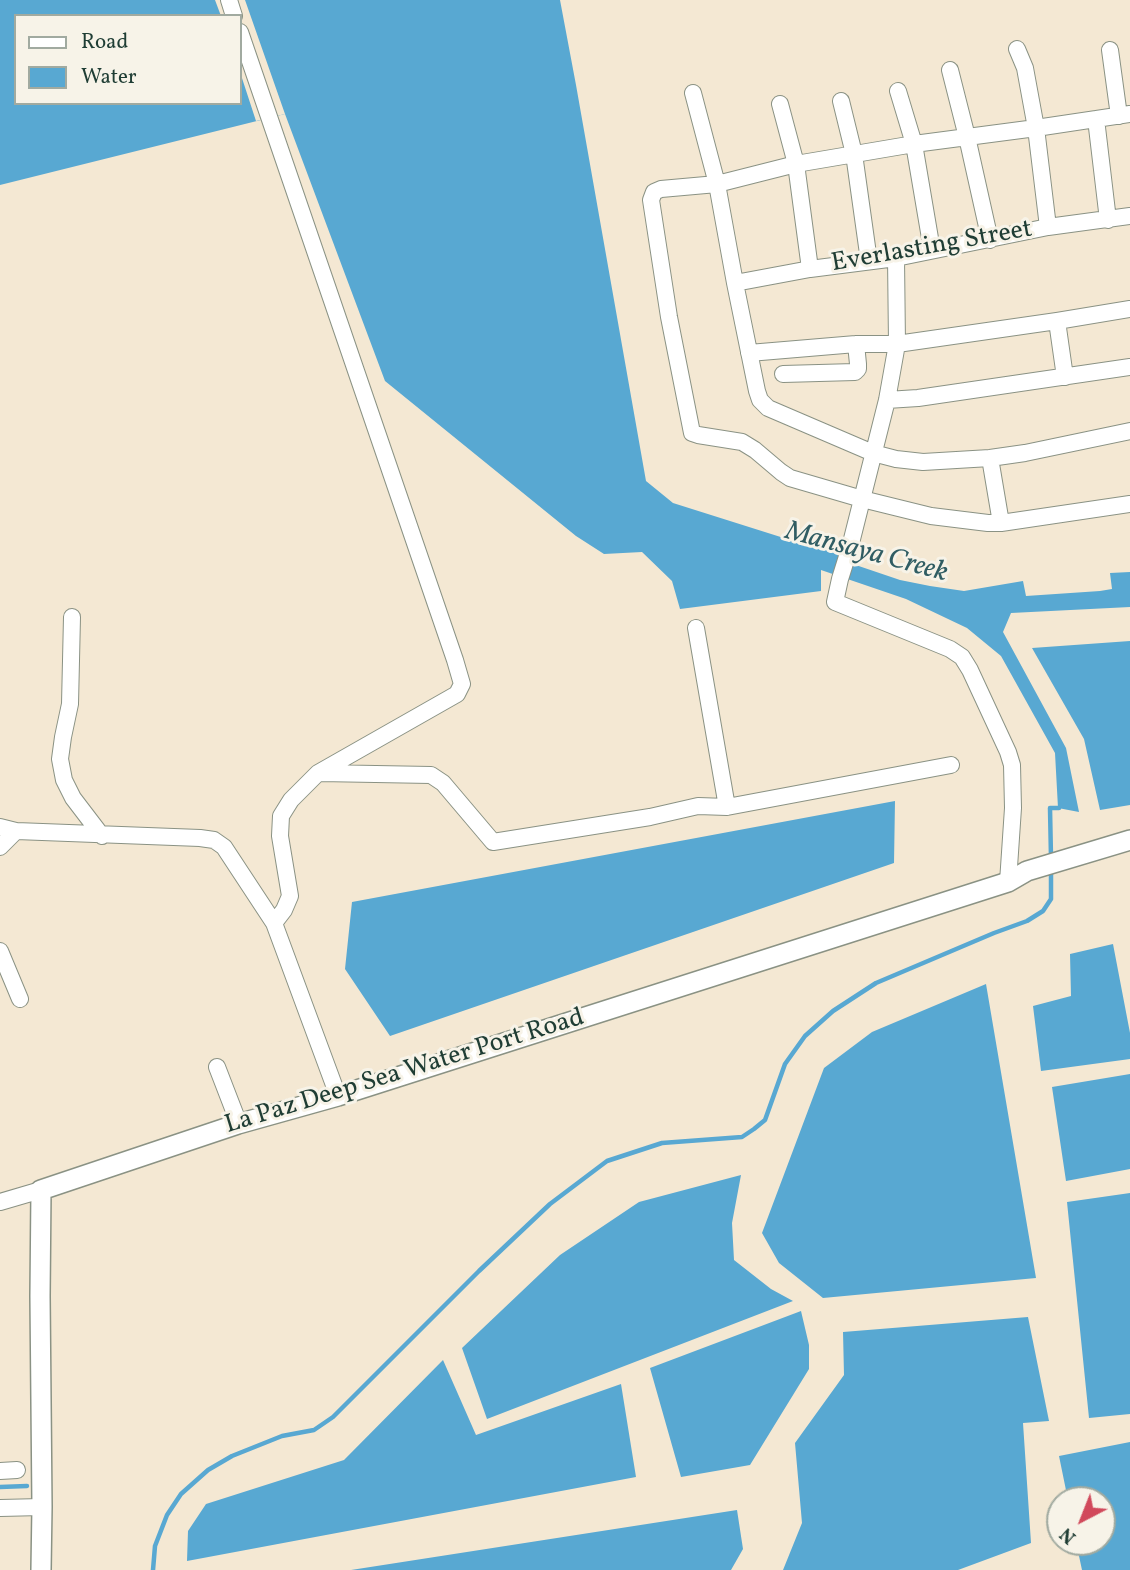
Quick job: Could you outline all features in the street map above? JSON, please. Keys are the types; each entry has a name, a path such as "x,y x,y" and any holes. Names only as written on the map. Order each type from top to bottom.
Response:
{"main road":[{"name":"La Paz Deep Sea Water Port Road","path":"41,1190 239,1124 338,1096 1008,882 1027,871 1130,840"},
{"path":"41,1190 41,1570"}],"street":[{"path":"242,38 462,684 457,694 317,773 291,800 281,816 280,836 290,896 274,923"},
{"path":"1017,49 1025,68 1036,128 1048,227"},
{"path":"1110,50 1124,115 914,144 796,164 717,184 661,189 654,192 651,200 669,317 692,433 742,442 790,478 931,516 979,523 1001,523 1130,504"},
{"path":"950,70 990,240"},
{"path":"898,92 914,144 932,250"},
{"path":"693,93 717,184 757,391 760,400 768,408 873,453 923,462 1025,453 1130,431"},
{"path":"841,101 854,154 869,261"},
{"path":"779,104 796,164 810,269"},
{"path":"1096,119 1108,220"},
{"name":"Everlasting Street","path":"735,283 810,269 896,258 1048,227 1130,216"},
{"path":"896,258 897,344 887,400 835,602 950,649 962,657 1012,765 1013,808 1008,882"},
{"path":"749,353 856,344 897,344 1130,309"},
{"path":"1057,321 1065,377"},
{"path":"783,374 855,372 858,369 856,344"},
{"path":"887,400 918,398 1130,367"},
{"path":"990,458 1001,523"},
{"path":"72,617 70,704 60,759 64,780 72,798 102,836"},
{"path":"696,628 727,807"},
{"path":"317,773 431,775 443,783 493,842 650,817 698,806 727,807 951,765"},
{"path":"0,847 8,829 102,836 200,838 214,840 224,847 274,923 338,1096"},
{"path":"0,951 12,992"},
{"path":"217,1067 239,1124"},
{"path":"0,1202 41,1190"},
{"path":"0,1471 17,1470"},
{"path":"0,1508 43,1507"}],"water":[{"path":"0,0 560,0 646,481 673,503 806,545 810,533 840,543 838,559 900,580 930,586 964,591 1023,581 1026,596 1100,591 1112,589 1110,573 1130,572 1130,607 1011,613 1003,632 1066,748 1079,812 1058,808 1055,753 1001,656 967,628 906,599 821,570 821,591 680,609 672,581 642,552 604,554 576,536 385,381 285,114 0,185"},
{"path":"1130,641 1130,805 1100,810 1084,739 1032,648"},
{"path":"895,801 894,863 390,1036 345,969 352,902"},
{"path":"1113,944 1130,1033 1130,1059 1041,1071 1033,1006 1071,996 1070,954"},
{"path":"986,984 1036,1278 823,1298 779,1263 762,1233 824,1068 872,1032"},
{"path":"1130,1074 1130,1169 1066,1181 1052,1087"},
{"path":"741,1175 732,1223 734,1260 771,1289 793,1301 487,1419 462,1348 560,1255 639,1202"},
{"path":"1130,1193 1130,1414 1089,1418 1067,1202"},
{"path":"801,1311 809,1345 809,1369 750,1465 681,1477 650,1368"},
{"path":"1028,1317 1049,1421 1023,1423 1031,1543 958,1570 783,1570 802,1523 795,1443 844,1375 843,1332"},
{"path":"443,1360 476,1435 621,1384 636,1477 187,1561 188,1531 206,1504 344,1460"},
{"path":"1130,1442 1130,1570 1082,1570 1079,1556 1116,1556 1116,1486 1065,1486 1059,1456"},
{"path":"737,1510 743,1549 731,1570 351,1570"}],"pier":[{"path":"215,0 245,0 285,114 256,121 242,78 242,14 220,14"}],"waterway":[{"path":"1051,858 1050,808 1059,808"},
{"path":"153,1570 155,1546 167,1515 181,1494 208,1470 232,1456 282,1436 314,1430 333,1417 550,1204 607,1161 662,1143 742,1137 754,1129 765,1120 785,1064 805,1036 833,1011 876,983 1027,921 1043,911 1051,899 1051,870"},
{"path":"0,1487 27,1486"}],"water label":[{"name":"Mansaya Creek","path":"866,554"}]}
